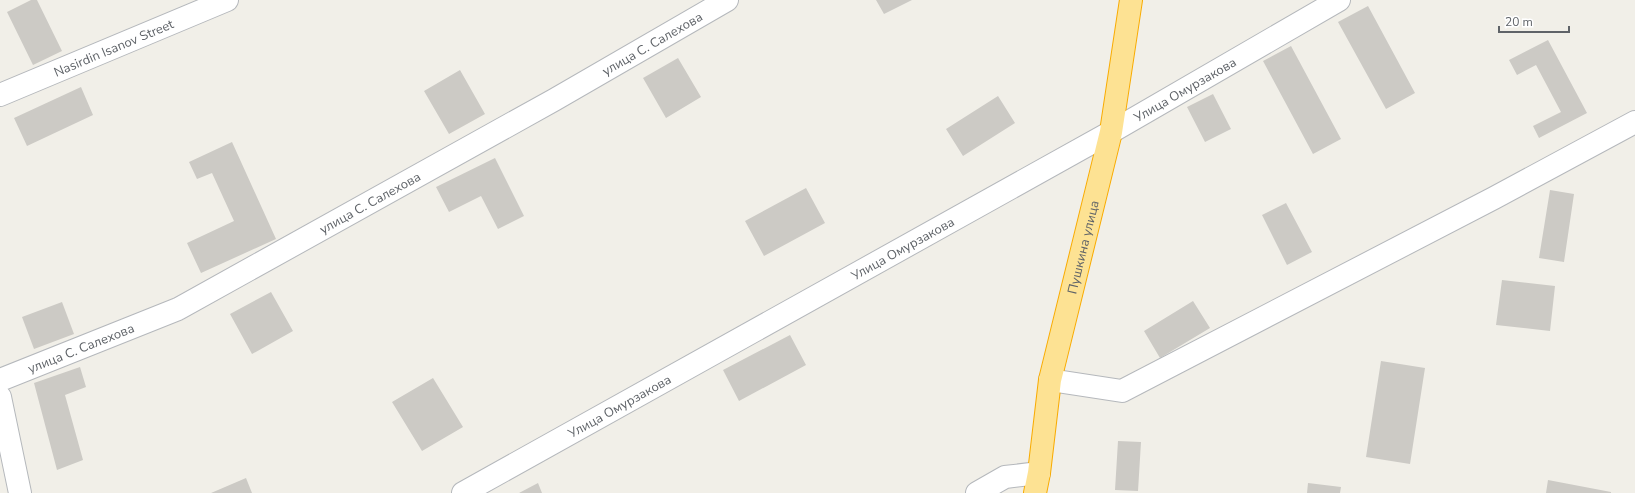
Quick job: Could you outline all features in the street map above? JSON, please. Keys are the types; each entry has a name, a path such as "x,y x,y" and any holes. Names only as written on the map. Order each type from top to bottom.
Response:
{"highway":[{"name":"Пушкина улица","path":"1037,483 1050,380 1111,132 1131,0"}],"street":[{"name":"Nasirdin Isanov Street","path":"0,95 227,0"},
{"name":"улица С. Салехова","path":"0,380 178,309 554,100 727,0"},
{"name":"Улица Омурзакова","path":"463,493 1111,132 1339,0"},
{"path":"1050,380 1122,391 1487,202 1635,122"},
{"path":"0,397 20,493"},
{"path":"977,493 1005,477 1037,483"}],"building":[{"path":"31,0 37,0 62,51 33,65 7,12"},
{"path":"876,0 912,0 884,14"},
{"path":"1368,6 1415,93 1386,109 1338,22"},
{"path":"1548,40 1587,113 1539,138 1533,126 1561,112 1536,65 1517,75 1509,60"},
{"path":"1291,46 1341,139 1313,154 1263,61"},
{"path":"678,58 701,97 666,118 643,78"},
{"path":"460,70 485,114 449,134 424,91"},
{"path":"81,87 93,115 27,146 14,118"},
{"path":"1213,94 1231,129 1205,142 1187,107"},
{"path":"998,96 1015,123 963,156 946,129"},
{"path":"232,142 276,239 201,273 187,243 234,221 212,173 197,179 189,162"},
{"path":"495,158 524,216 498,229 481,196 449,212 436,187"},
{"path":"806,188 825,223 764,256 745,221"},
{"path":"1550,190 1574,194 1564,262 1539,258"},
{"path":"1286,203 1312,252 1287,265 1262,215"},
{"path":"1502,280 1555,286 1550,331 1496,325"},
{"path":"271,292 293,331 252,354 230,314"},
{"path":"1193,301 1210,328 1160,358 1144,331"},
{"path":"62,302 74,334 34,349 22,317"},
{"path":"790,335 806,365 739,401 723,370"},
{"path":"1381,361 1425,368 1410,464 1366,457"},
{"path":"80,367 86,387 65,395 83,460 57,470 34,383"},
{"path":"433,378 463,427 422,451 392,402"},
{"path":"1118,441 1141,442 1138,491 1115,490"},
{"path":"246,478 252,493 211,493"},
{"path":"1548,480 1611,492 1611,493 1546,493"},
{"path":"538,483 542,493 519,493"},
{"path":"1308,483 1341,487 1340,493 1307,493"}]}
